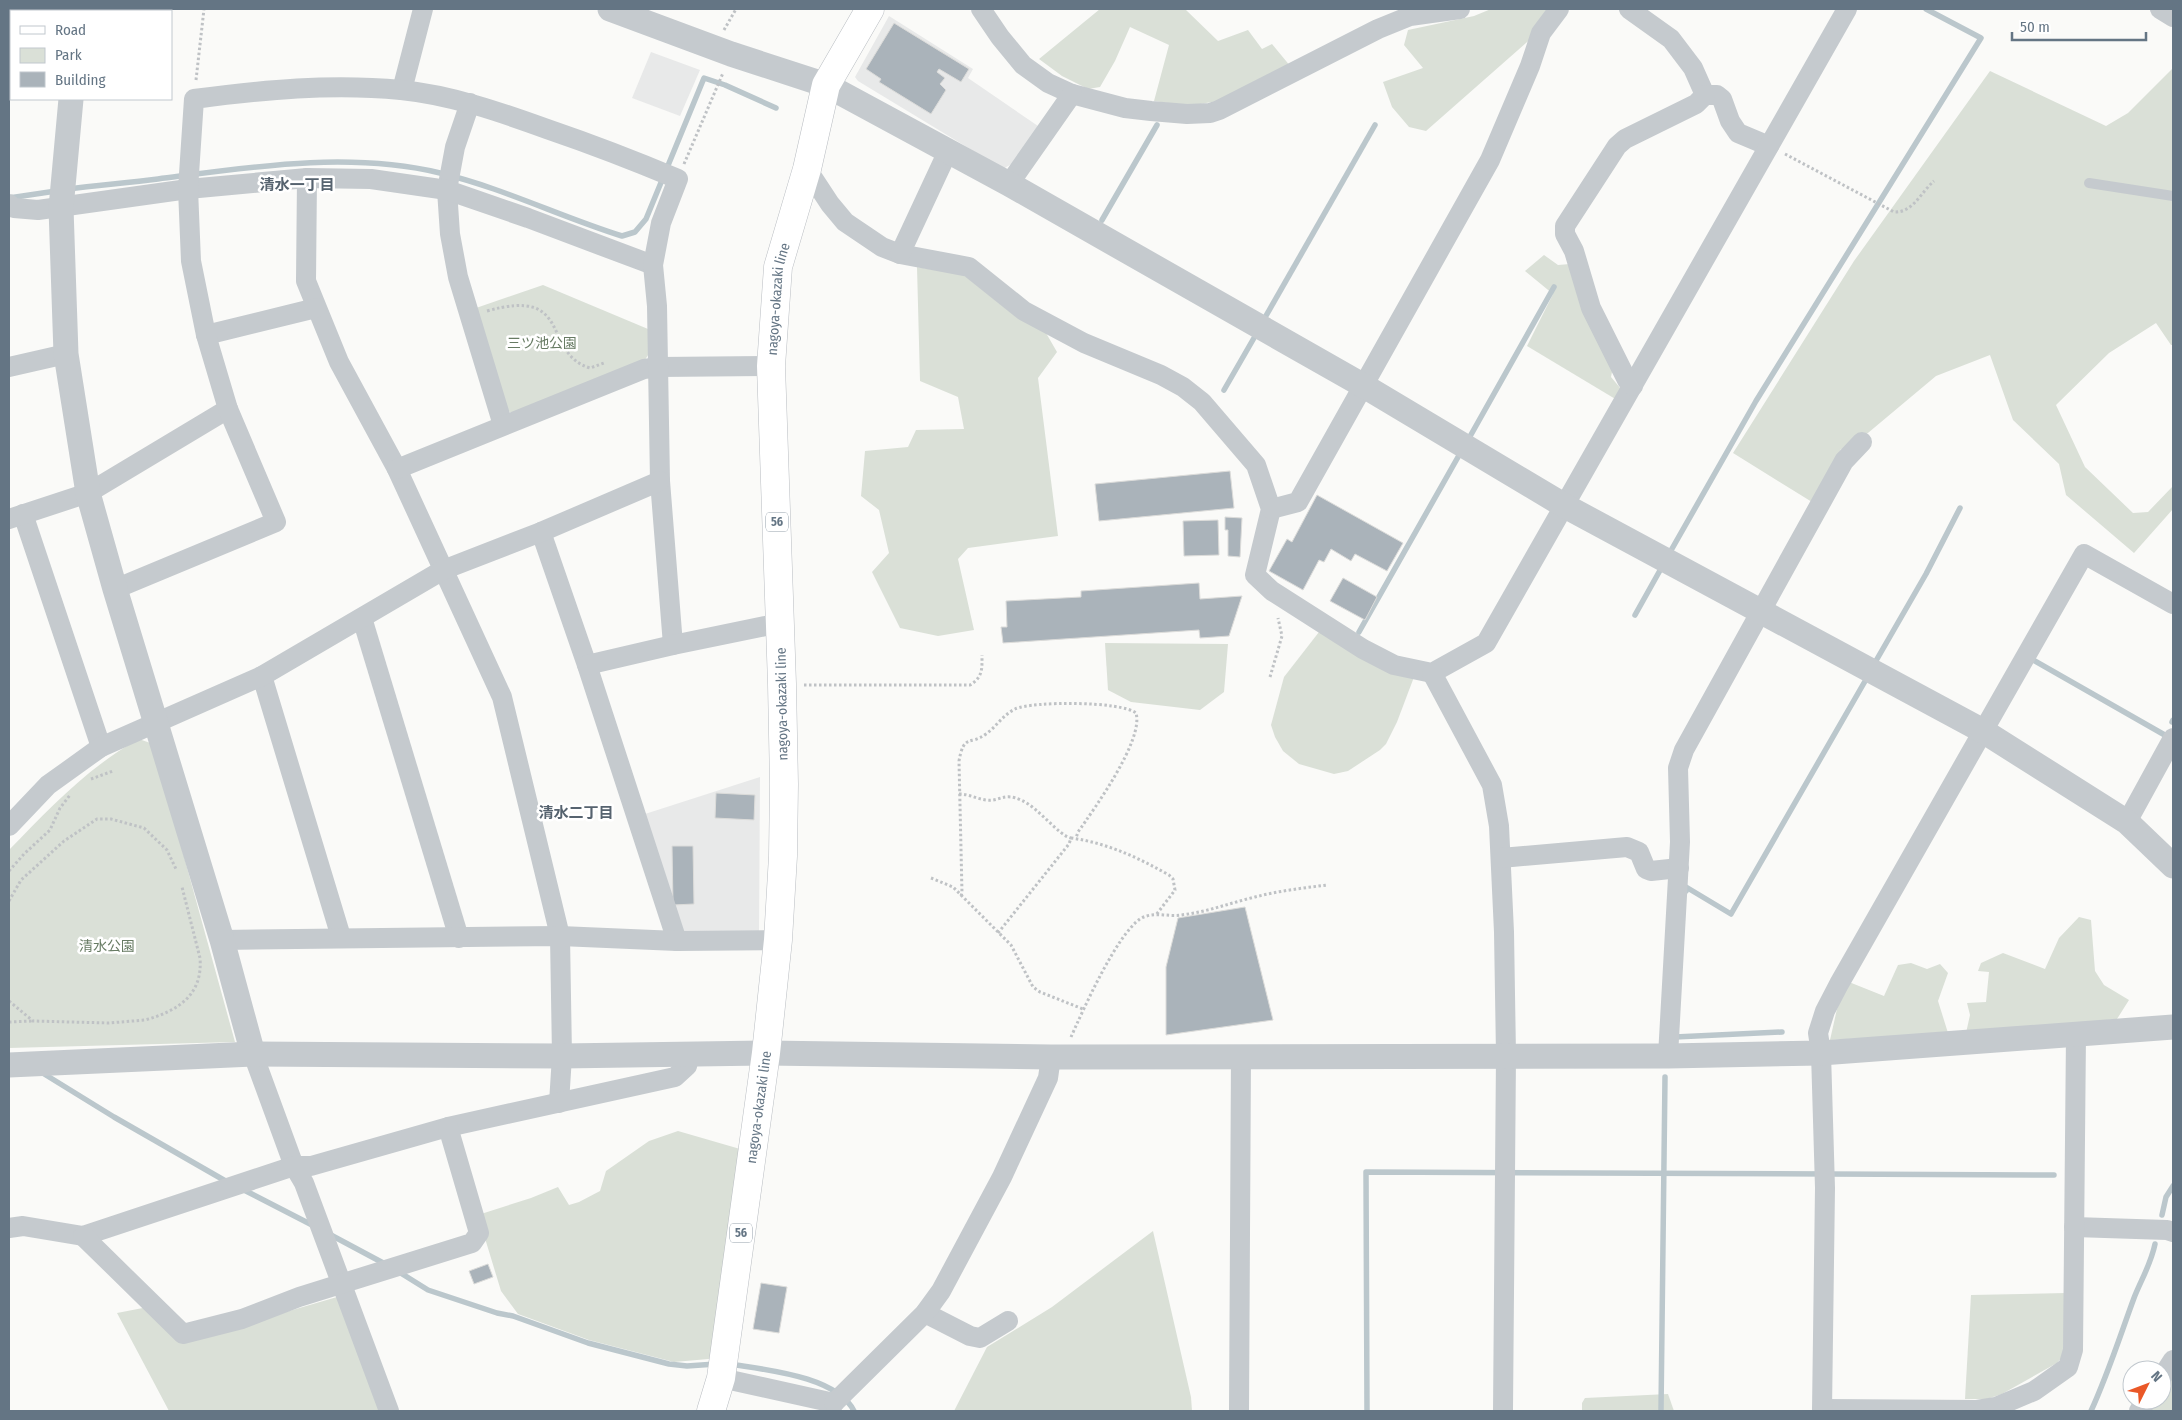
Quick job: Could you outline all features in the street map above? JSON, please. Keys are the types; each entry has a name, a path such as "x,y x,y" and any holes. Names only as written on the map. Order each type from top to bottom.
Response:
{"main road":[{"name":"nagoya-okazaki line","path":"711,1411 722,1378 766,1053 778,940 784,793 771,366 778,267 807,169 826,85 870,9"}],"street":[{"path":"402,90 423,9"},
{"path":"610,9 731,54 826,85 1009,184 1364,386 1565,506 1983,731 2127,822 2173,866"},
{"path":"981,9 1000,38 1023,65 1048,83 1072,94 1125,108 1187,114 1210,113 1250,96 1328,54 1410,16 1460,9"},
{"path":"1271,508 1298,502 1490,160 1530,66 1541,33 1559,9"},
{"path":"1629,9 1671,39 1693,68 1705,94"},
{"path":"807,169 830,204 845,222 882,247 900,254 969,267 1024,311 1084,343 1140,366 1184,387 1202,402 1256,465 1271,508 1255,575 1268,588 1371,653 1394,665 1432,673 1486,644 1847,9"},
{"path":"2160,9 2173,17"},
{"path":"115,589 276,522 228,409 206,335 191,261 188,189 194,99 316,86 402,90 470,103 624,156 678,179 661,223 653,266 657,306 659,367 660,481 674,645"},
{"path":"1009,184 1072,94"},
{"path":"1705,94 1722,99 1730,121 1738,133 1769,146"},
{"path":"1633,386 1627,380 1591,308 1574,251 1565,234 1565,226 1621,142 1696,104 1705,94"},
{"path":"71,100 61,208 66,354 88,493 115,589 222,940 253,1054 294,1166 304,1183 389,1411"},
{"path":"470,103 455,147 447,190 450,234 458,277 503,425"},
{"path":"900,254 948,151"},
{"path":"9,204 14,208 38,210 188,189 307,178 371,179 447,190 528,218 653,266"},
{"path":"307,178 306,282 339,362 397,469 502,697 560,936 562,1056 559,1103"},
{"path":"206,335 316,308"},
{"path":"9,367 66,354"},
{"path":"397,469 628,376 659,367 771,366"},
{"path":"101,747 16,516 88,493 228,409"},
{"path":"1668,1056 1680,842 1678,768 1684,750 1844,461 1862,442"},
{"path":"9,826 48,785 101,747 262,676 443,570 541,532 660,481"},
{"path":"541,532 587,665 677,941"},
{"path":"2076,1034 2073,1350 2068,1367 2054,1378 2015,1400 1996,1407 1822,1410 1825,1188 1821,1053 1818,1033 1825,1012 1839,984 2084,554 2173,604"},
{"path":"362,618 459,938"},
{"path":"587,665 780,623"},
{"path":"1432,673 1492,785 1499,826 1506,1055 1504,1411"},
{"path":"262,676 341,937"},
{"path":"2127,822 2173,738"},
{"path":"1501,858 1627,847 1639,852 1646,870 1679,868"},
{"path":"222,940 341,937 459,938 560,936 677,941 778,940"},
{"path":"9,1065 253,1054 562,1056 766,1053 1059,1057 1668,1056 1821,1053 2173,1027"},
{"path":"9,1228 23,1226 83,1236 294,1166 310,1166 448,1127 675,1078 687,1066 690,1054"},
{"path":"1239,1411 1242,1056"},
{"path":"722,1378 835,1407 925,1313 940,1291 1002,1177 1059,1057"},
{"path":"83,1236 183,1334 242,1319 341,1284 472,1243 479,1233 448,1127"},
{"path":"2074,1227 2167,1230 2173,1232"},
{"path":"925,1313 970,1336 980,1338 1008,1321"}],"lane":[{"path":"2089,183 2173,196"}],"path":[{"path":"194,99 204,9"},
{"path":"678,179 731,54"},
{"path":"1769,146 1894,212 1908,209 1934,181"},
{"path":"470,316 516,304 540,309 549,320 572,360 590,368 621,357 628,376"},
{"path":"1268,588 1268,596 1278,618 1282,636 1270,677"},
{"path":"782,684 823,686 970,685 978,680 982,674 982,655"},
{"path":"961,896 959,761 964,744 985,736 1008,713 1016,709 1026,705 1075,703 1133,710 1136,713 1138,724 1118,774 1076,838"},
{"path":"85,782 114,771"},
{"path":"9,871 50,830 63,802 71,793"},
{"path":"959,794 986,800 1002,796 1021,800 1041,812 1062,834 1071,838 1086,839 1129,853 1173,879 1175,890 1156,915"},
{"path":"9,901 22,880 31,871 64,841 97,819 111,819 144,828 167,850 178,873"},
{"path":"998,933 1069,844 1071,838"},
{"path":"9,862 12,867"},
{"path":"931,878 953,887 998,933 1016,953 1032,987 1083,1010"},
{"path":"9,1022 145,1020 158,1016 183,1003 193,993 201,970 200,958 180,880"},
{"path":"1059,1057 1111,957 1130,928 1147,915 1172,916 1194,914 1270,894 1327,885"},
{"path":"9,1001 33,1021"}],"shaded area":[{"path":"889,16 973,69 968,78 1038,126 1015,162 1003,169 858,81 855,77"},
{"path":"651,52 700,70 680,116 632,98"},
{"path":"760,777 759,933 687,935 680,928 645,814"}],"green space":[{"path":"1100,9 1185,9 1218,41 1248,30 1262,49 1272,44 1291,67 1223,100 1189,106 1154,101 1169,45 1130,27 1115,61 1100,87 1088,89 1062,76 1039,59"},
{"path":"1491,9 1552,9 1535,35 1426,131 1409,127 1392,107 1383,82 1423,68 1404,45 1408,30 1474,16"},
{"path":"2173,68 2173,345 2171,345 2156,323 2109,353 2056,405 2085,467 2133,513 2148,512 2173,486 2173,509 2134,553 2066,495 2059,464 2013,420 1990,355 1936,376 1850,448 1841,449 1812,502 1733,453 1854,261 1990,71 2106,126 2128,113"},
{"path":"1544,255 1558,265 1570,264 1613,367 1611,377 1621,389 1617,400 1527,346 1553,294 1525,271"},
{"path":"917,267 966,275 1046,333 1057,352 1038,378 1058,536 968,548 958,559 974,630 938,636 900,628 872,572 889,553 879,510 861,496 865,451 908,447 916,430 964,429 958,397 920,381"},
{"name":"三ツ池公園","path":"543,285 648,329 650,352 643,363 515,414 506,410 476,308"},
{"path":"1319,632 1414,677 1397,722 1386,744 1348,771 1334,774 1299,764 1283,751 1271,725 1284,677"},
{"path":"1105,643 1228,644 1224,692 1200,710 1131,702 1108,690"},
{"name":"清水公園","path":"139,739 153,744 235,1042 9,1048 9,850 54,804 86,776 120,750"},
{"path":"2079,917 2091,920 2095,971 2104,985 2129,1000 2117,1019 1966,1033 1970,1015 1967,1003 1986,1002 1989,972 1978,971 1981,963 2003,953 2045,969 2059,938"},
{"path":"1911,963 1927,969 1940,964 1948,973 1938,1001 1948,1033 1830,1040 1837,1009 1849,982 1884,996 1898,965"},
{"path":"678,1131 747,1151 720,1358 674,1362 589,1340 518,1314 501,1291 484,1235 481,1214 558,1187 569,1205 579,1202 600,1191 606,1171 649,1141"},
{"path":"1153,1231 1191,1397 1192,1411 954,1411 987,1347 1052,1307"},
{"path":"2066,1293 2063,1356 2057,1363 2002,1394 1987,1399 1965,1399 1971,1295"},
{"path":"337,1297 383,1411 169,1411 117,1313 148,1307 186,1341"},
{"path":"2173,1370 2173,1411 2148,1411 2172,1410"},
{"path":"1668,1394 1674,1411 1582,1411 1582,1403 1585,1398"}],"building":[{"path":"894,23 969,69 961,82 939,69 937,72 945,78 940,84 946,90 931,114 879,82 881,79 866,69"},
{"path":"1230,471 1234,508 1099,521 1095,484"},
{"path":"1317,495 1403,543 1387,571 1355,554 1351,561 1331,549 1324,562 1319,560 1303,590 1269,571 1287,539 1292,542"},
{"path":"1225,517 1242,518 1240,557 1228,556 1228,530 1225,530"},
{"path":"1218,520 1219,555 1184,556 1183,521"},
{"path":"1343,578 1377,597 1365,620 1330,601"},
{"path":"1199,583 1200,599 1242,596 1229,636 1200,638 1199,630 1003,643 1001,627 1007,627 1006,601 1081,597 1081,591"},
{"path":"716,793 755,795 754,820 715,818"},
{"path":"672,846 693,846 694,904 673,905"},
{"path":"1245,907 1273,1020 1166,1035 1166,967 1178,918"},
{"path":"488,1264 493,1277 474,1284 469,1271"},
{"path":"761,1283 787,1287 779,1333 753,1329"}],"waterway":[{"path":"1669,554 1756,401 1981,38 1926,9"},
{"path":"68,189 263,166 299,163 370,163 405,166 463,179 622,236 635,232 646,219 704,78 725,85 776,108"},
{"path":"1102,220 1157,125"},
{"path":"1263,321 1375,125"},
{"path":"9,198 56,191"},
{"path":"1468,440 1554,287"},
{"path":"1224,390 1258,331"},
{"path":"1359,632 1462,450"},
{"path":"1873,666 1926,574 1960,508"},
{"path":"1635,615 1663,565"},
{"path":"2033,660 2170,738"},
{"path":"1686,891 1686,887 1731,914 1868,676"},
{"path":"1675,1035 1675,1037 1782,1032"},
{"path":"41,1072 114,1117 229,1183"},
{"path":"1661,1411 1665,1077"},
{"path":"1367,1411 1366,1172 2054,1175"},
{"path":"2162,1215 2166,1197 2173,1186"},
{"path":"242,1189 314,1226"},
{"path":"329,1234 387,1265"},
{"path":"2091,1411 2155,1244"},
{"path":"399,1272 428,1290 497,1313 513,1316 588,1343 669,1364 687,1366 716,1364"},
{"path":"730,1364 780,1372 816,1382 845,1399 854,1411"}],"district":[{"name":"清水一丁目","path":"297,185"},
{"name":"清水二丁目","path":"576,813"}]}
